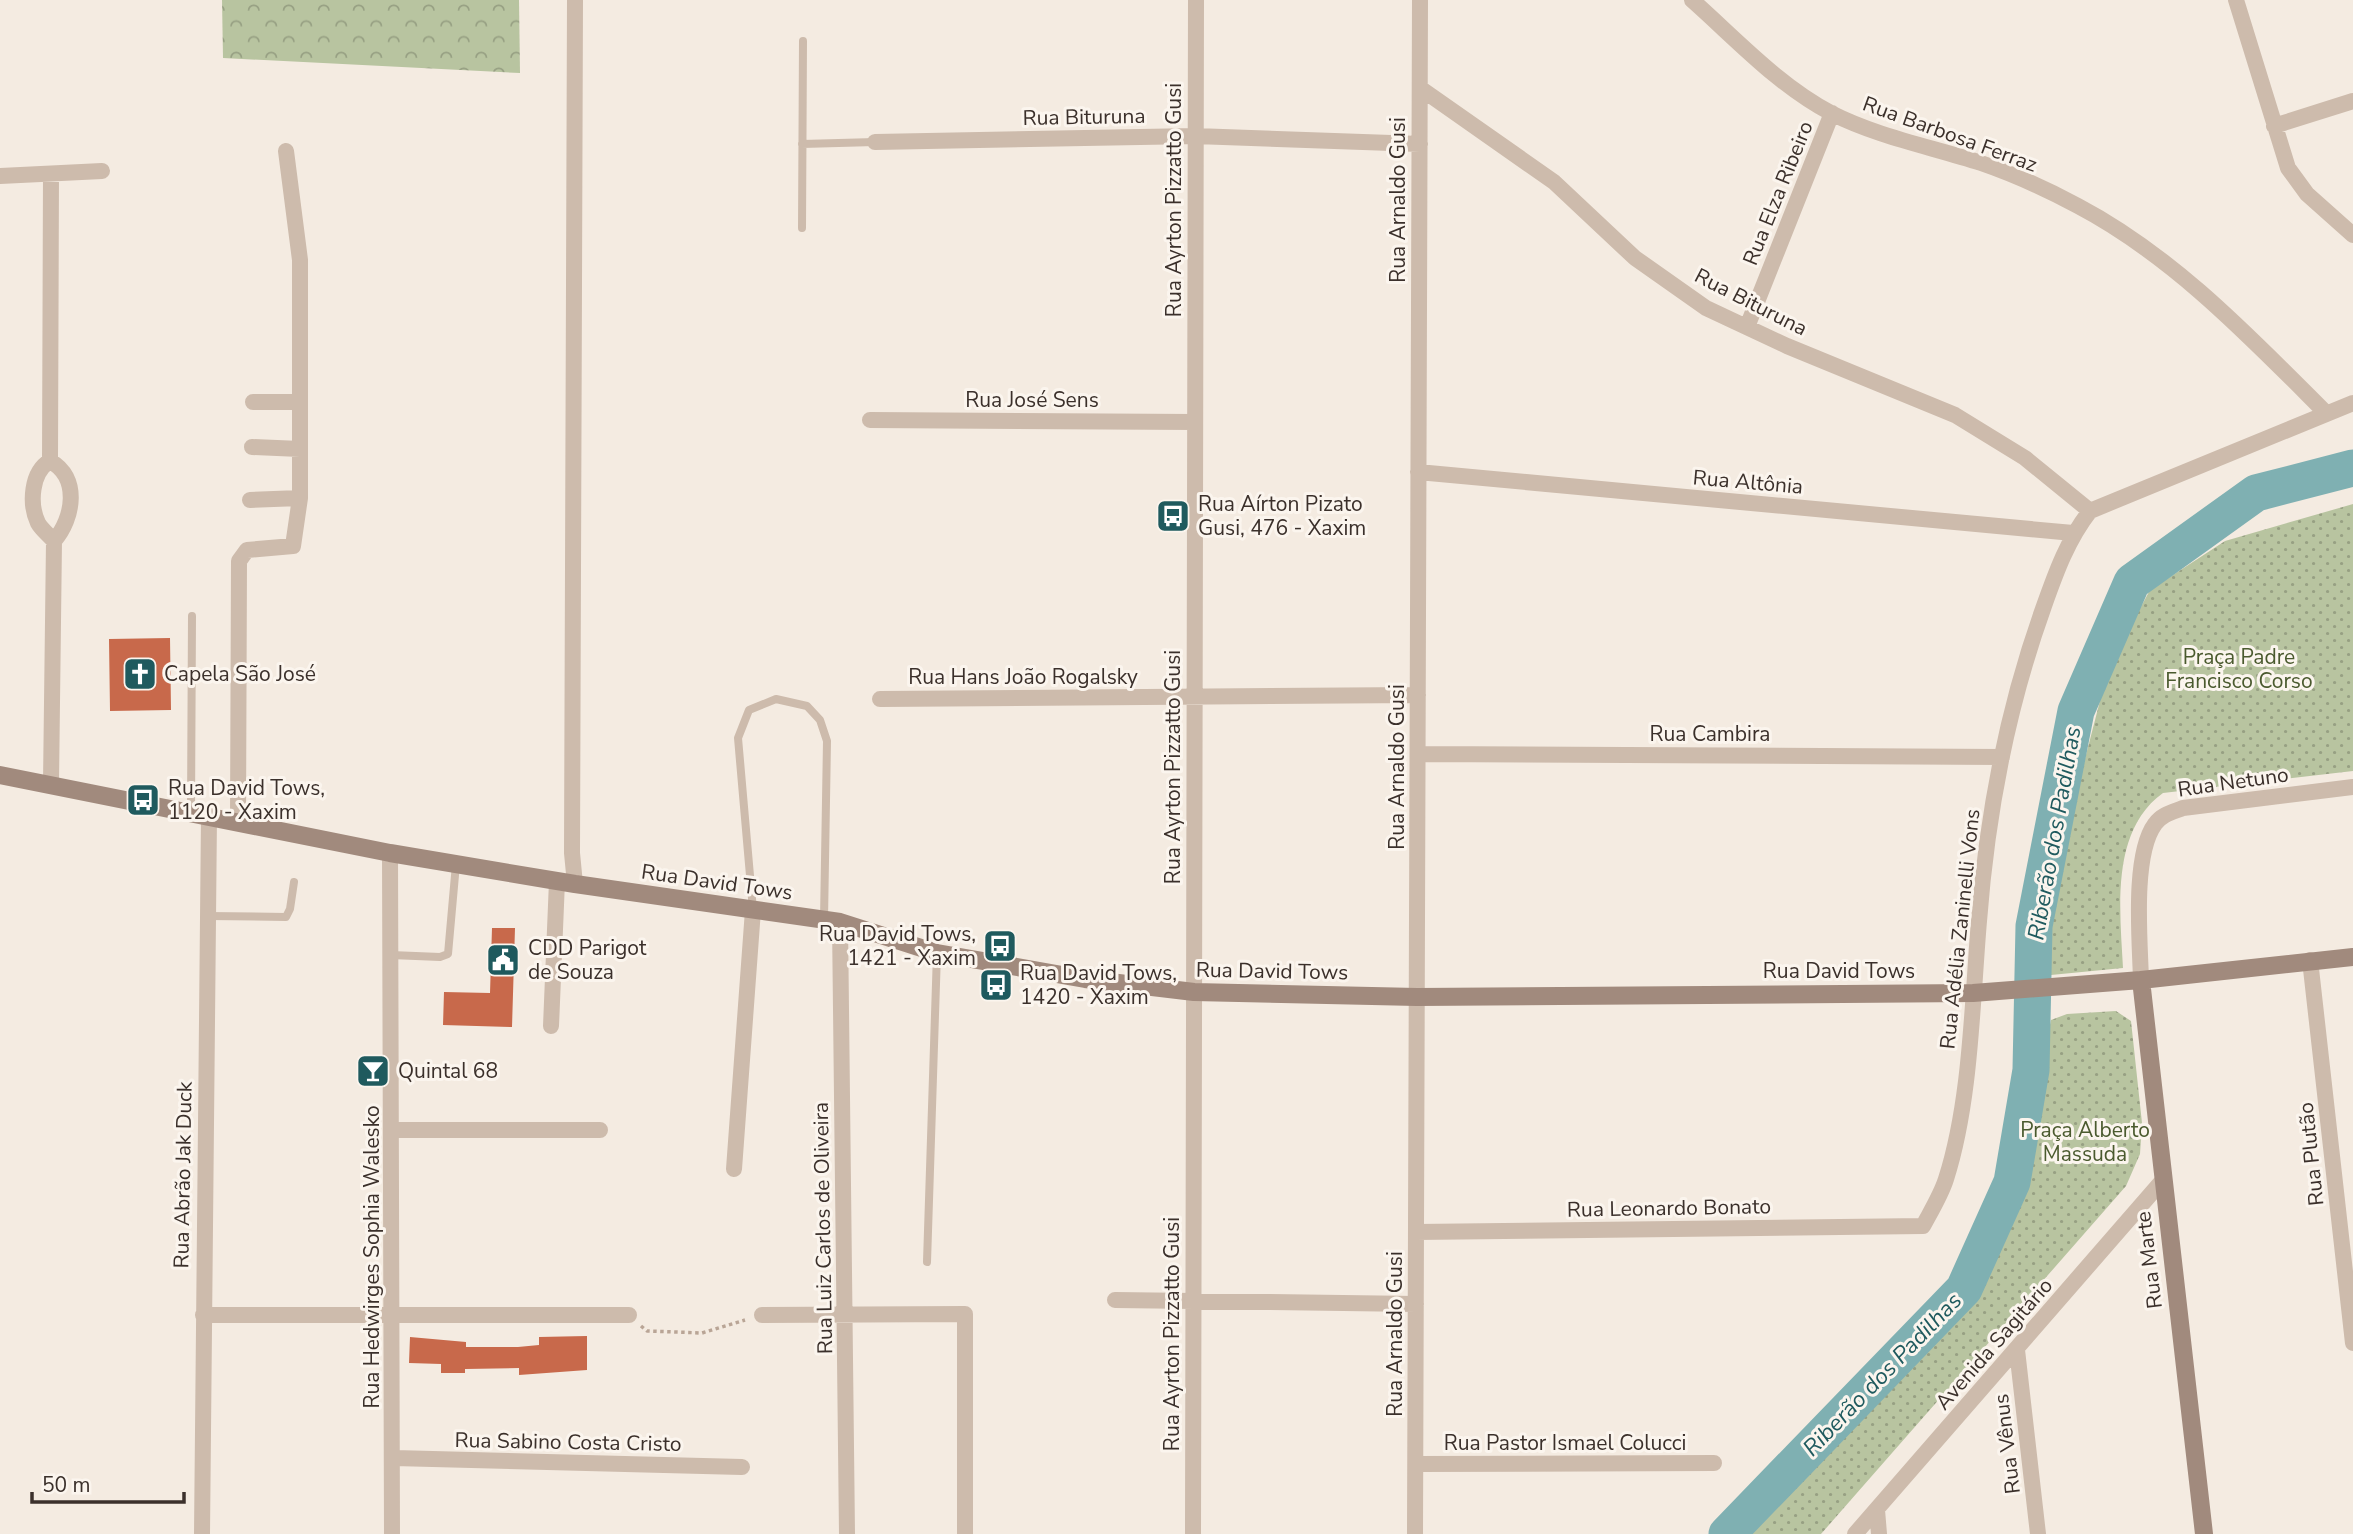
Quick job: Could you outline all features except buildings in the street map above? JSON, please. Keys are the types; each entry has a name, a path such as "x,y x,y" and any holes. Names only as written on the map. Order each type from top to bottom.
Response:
{"street":[{"path":"551,1026 566,883 572,853 575,0"},
{"name":"Rua Ayrton Pizzatto Gusi","path":"1193,1534 1196,0"},
{"name":"Rua Arnaldo Gusi","path":"1415,1534 1420,0"},
{"name":"Rua Barbosa Ferraz","path":"1692,0 1792,89 1832,113 1891,136 1985,164 2078,206 2133,242 2209,300 2325,412"},
{"path":"2236,0 2288,168 2296,182 2353,235"},
{"name":"Rua Bituruna","path":"1420,88 1553,182 1634,258 1706,307 1746,327 1955,415 2025,458 2090,511"},
{"path":"2274,126 2353,101"},
{"name":"Rua Elza Ribeiro","path":"1746,327 1832,113"},
{"name":"Rua Bituruna","path":"875,142 1195,136 1420,144"},
{"path":"238,822 239,561 247,550 293,546 300,498 300,260 286,151"},
{"path":"0,176 102,171"},
{"path":"50,461 51,174"},
{"path":"253,402 300,401"},
{"name":"Rua Adélia Zaninelli Vons","path":"1923,1226 1946,1180 1966,1074 1980,905 2002,757 2026,657 2073,533 2090,511 2325,412 2353,403"},
{"name":"Rua José Sens","path":"870,420 1195,422"},
{"path":"252,447 300,449"},
{"path":"50,461 42,465 33,489 39,524 54,541"},
{"path":"50,461 60,466 69,482 70,492 70,515 64,529 54,541 51,783"},
{"name":"Rua Altônia","path":"1418,472 2073,533"},
{"path":"250,500 300,498"},
{"name":"Rua Hans João Rogalsky","path":"880,699 1418,695"},
{"name":"Rua Cambira","path":"1418,754 2002,757"},
{"name":"Rua David Tows","path":"0,775 51,783 390,853 566,883 832,921 937,953 1085,979 1194,992 1417,997 1973,993 2141,980 2353,957"},
{"name":"Rua Netuno","path":"2141,980 2140,890 2143,860 2151,832 2164,815 2183,808 2353,787"},
{"name":"Rua Abrão Jak Duck","path":"200,814 207,916 202,1534"},
{"name":"Rua Hedwirges Sophia Walesko","path":"390,853 394,1458 392,1534"},
{"path":"734,1169 753,910"},
{"name":"Rua Luiz Carlos de Oliveira","path":"832,921 845,1316 847,1534"},
{"name":"Rua Plutão","path":"2310,960 2353,1343"},
{"name":"Rua Marte","path":"2141,980 2204,1534"},
{"path":"393,1130 600,1130"},
{"name":"Avenida Sagitário","path":"1856,1534 2163,1180"},
{"name":"Rua Leonardo Bonato","path":"1416,1232 1923,1226"},
{"path":"1115,1300 1416,1304"},
{"path":"762,1315 965,1314 965,1534"},
{"path":"203,1315 629,1315"},
{"name":"Rua Vênus","path":"2017,1350 2038,1534"},
{"name":"Rua Sabino Costa Cristo","path":"394,1458 742,1467"},
{"name":"Rua Pastor Ismael Colucci","path":"1416,1464 1714,1464"},
{"path":"1877,1510 1879,1534"}],"lane":[{"path":"802,228 803,41"},
{"path":"802,144 875,142"},
{"path":"192,616 200,814"},
{"path":"753,910 738,737 749,710 776,699 807,706 820,720 827,741 832,921"},
{"path":"391,955 440,957 448,954 456,864"},
{"path":"207,916 286,917 290,909 294,882"},
{"path":"927,1262 937,953"}],"path":[{"path":"629,1315 647,1331 702,1333 762,1315"}],"green space":[{"path":"222,0 519,0 520,73 223,58"},
{"name":"Praça Padre Francisco Corso","path":"2353,504 2353,771 2163,793 2146,809 2134,828 2126,850 2120,897 2123,968 2051,975 2050,923 2079,782 2109,666 2150,590 2225,541"},
{"name":"Praça Alberto Massuda","path":"2116,1011 2131,1021 2142,1123 2140,1154 2126,1186 1821,1534 1736,1534 1962,1306 1991,1261 2020,1196 2034,1101 2051,1020 2067,1014"}],"waterway":[{"name":"Riberão dos Padilhas","path":"1727,1534 1964,1289 2012,1182 2031,1070 2034,926 2076,711 2132,582 2256,493 2353,468"}],"place":[{"name":"Rua Aírton Pizato Gusi, 476 - Xaxim","path":"1173,516"},
{"name":"Capela São José","path":"140,674"},
{"name":"Rua David Tows, 1120 - Xaxim","path":"143,800"},
{"name":"Rua David Tows, 1421 - Xaxim","path":"1000,946"},
{"name":"CDD Parigot de Souza","path":"503,960"},
{"name":"Rua David Tows, 1420 - Xaxim","path":"996,985"},
{"name":"Quintal 68","path":"373,1071"}]}
